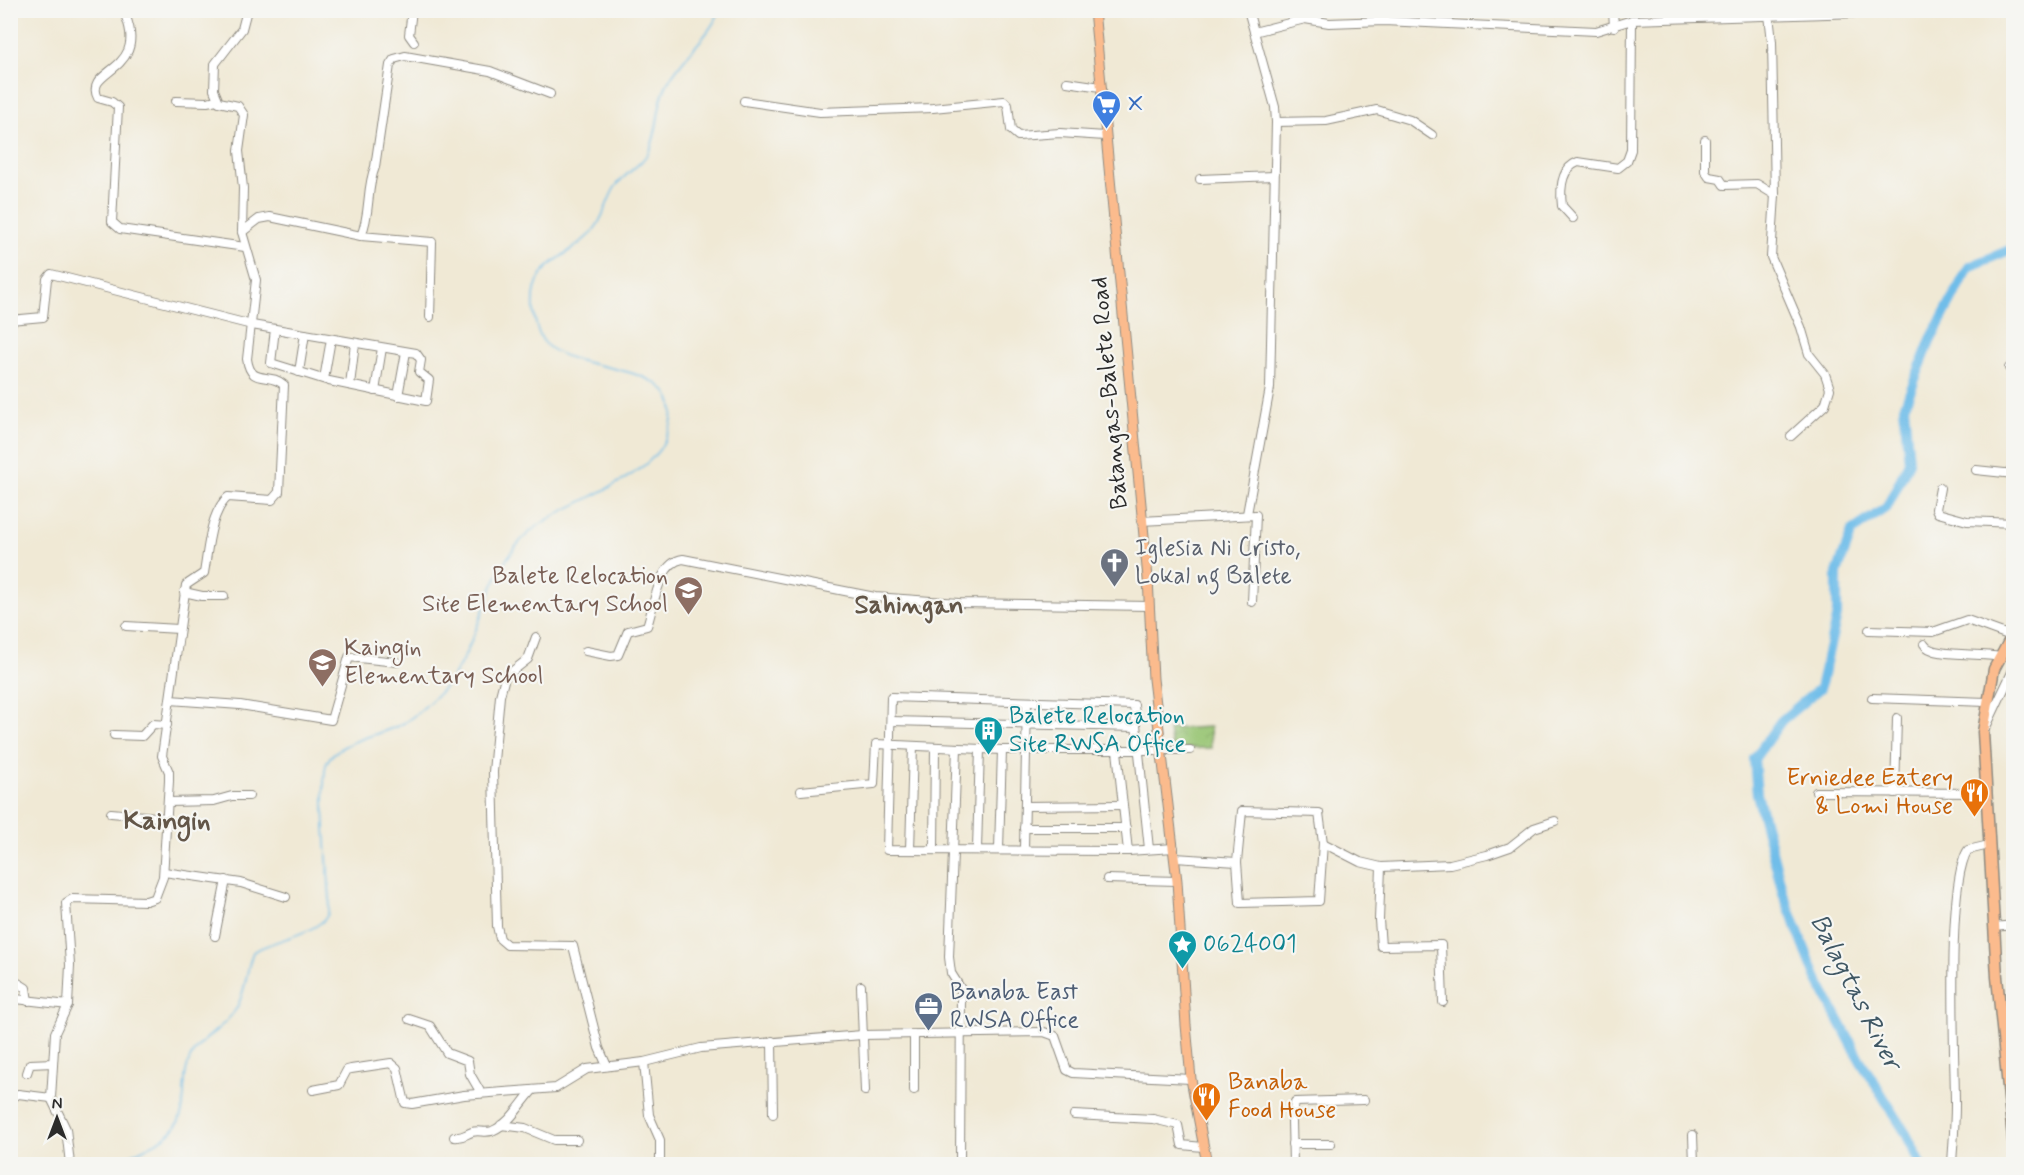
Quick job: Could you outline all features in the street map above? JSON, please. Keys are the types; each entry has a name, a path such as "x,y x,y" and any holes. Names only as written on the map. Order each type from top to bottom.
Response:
{"highway":[{"path":"2012,634 1999,657 1987,702 1983,732 1994,927 2013,1148"}],"main road":[{"name":"Batangas-Balete Road","path":"1094,10 1149,606 1153,679 1177,881 1191,1079 1207,1164"}],"street":[{"path":"123,10 129,30 129,50 114,69 100,78 94,87 98,98 112,102 118,107 112,222 120,229 245,247"},
{"path":"217,100 215,64 242,29 247,10"},
{"path":"412,10 409,35 414,42"},
{"path":"1247,514 1270,388 1275,256 1276,122 1275,107 1248,10"},
{"path":"1613,10 1614,27"},
{"path":"1254,32 1305,19 1329,23 1383,21 1596,31 1632,20 1717,15 1954,10"},
{"path":"1769,15 1772,42 1775,195 1771,257 1801,327 1809,354 1825,374 1830,389 1825,405 1791,436"},
{"path":"1573,218 1562,206 1562,182 1566,170 1578,162 1622,167 1632,150 1632,20"},
{"path":"361,236 367,220 370,180 375,167 390,65 394,59 405,56 490,71 550,94"},
{"path":"1067,82 1101,87"},
{"path":"70,1164 66,1129 51,1098 56,1028 67,1013 68,1005 70,965 66,903 72,899 151,900 158,894 164,872 169,772 162,760 184,592 188,582 199,578 204,573 214,525 225,500 228,497 272,500 278,496 284,385 278,381 254,375 249,369 247,359 252,325 255,273 242,232 243,188 239,151 244,115 238,106 217,100 176,101"},
{"path":"744,101 820,112 933,108 1004,101 1008,105 1011,130 1018,136 1060,133 1105,136"},
{"path":"1276,122 1326,121 1377,110 1410,120 1432,135"},
{"path":"1705,140 1706,171 1709,177 1720,179 1724,185 1757,184 1775,195"},
{"path":"1200,179 1274,176"},
{"path":"242,232 259,219 270,217 361,236 432,242 430,317"},
{"path":"10,320 43,317 47,279 51,274 252,325 416,353 421,360 419,372 429,380 430,386 426,401 324,379 271,363 275,329"},
{"path":"299,372 305,334"},
{"path":"324,379 331,339"},
{"path":"350,385 355,343"},
{"path":"375,391 382,348"},
{"path":"398,396 406,352"},
{"path":"1976,470 2013,474"},
{"path":"1940,488 1936,509 1938,513 1967,521 2013,523"},
{"path":"1141,521 1256,515 1252,602"},
{"path":"586,651 611,656 618,655 630,629 647,626 667,567 682,559 875,597 959,603 1149,606"},
{"path":"184,592 202,596 224,596"},
{"path":"1869,630 1933,632 1967,620 2012,634"},
{"path":"126,626 179,629"},
{"path":"536,637 528,659 505,677 500,696 493,772 497,926 500,939 507,945 573,946 595,1032 607,1066"},
{"path":"1924,644 1928,650 1936,653 1977,653 1999,657"},
{"path":"170,700 240,705 331,720 350,657 397,662"},
{"path":"1983,732 2013,668"},
{"path":"1149,849 1134,705 891,697 887,850 1128,851 1149,849 1237,862"},
{"path":"1872,698 1987,702"},
{"path":"1024,849 1027,702"},
{"path":"1895,793 1897,718"},
{"path":"891,721 1136,728"},
{"path":"114,735 142,736 153,724 167,725"},
{"path":"801,791 874,784 876,744 1002,750 1026,748 1118,751 1190,750"},
{"path":"910,850 913,746"},
{"path":"934,850 935,747"},
{"path":"957,748 955,850 949,957 951,973 961,989 960,1164"},
{"path":"977,849 980,749"},
{"path":"999,849 1002,750"},
{"path":"1118,751 1128,851"},
{"path":"1816,792 1986,793"},
{"path":"168,802 214,801 232,796 249,796"},
{"path":"1025,806 1123,805"},
{"path":"1242,811 1319,813 1323,843 1319,901 1240,903 1237,862 1242,811"},
{"path":"111,813 167,818"},
{"path":"1323,843 1360,862 1381,867 1450,864 1510,847 1534,828 1555,821"},
{"path":"1024,828 1126,828"},
{"path":"1952,1164 1955,1108 1954,953 1960,868 1968,850 1989,845"},
{"path":"1381,867 1379,920 1381,946 1441,945 1443,1002"},
{"path":"164,872 226,880 286,897"},
{"path":"1107,879 1177,881"},
{"path":"215,936 226,880"},
{"path":"1994,927 2013,925"},
{"path":"18,983 26,988 28,1001"},
{"path":"861,986 865,1091"},
{"path":"16,999 68,1005"},
{"path":"409,1019 430,1026 447,1053 468,1060 472,1079 481,1093"},
{"path":"2002,1025 2013,1024"},
{"path":"313,1090 339,1085 347,1070 391,1064 397,1068 404,1100 407,1104 481,1093 562,1086 587,1069 644,1062 701,1048 862,1035 1052,1033 1067,1070 1074,1073 1191,1079"},
{"path":"914,1035 914,1090"},
{"path":"772,1041 772,1114"},
{"path":"644,1062 649,1115 660,1140 660,1164"},
{"path":"27,1073 30,1064 53,1064"},
{"path":"454,1137 464,1137 472,1132 486,1132 501,1125 513,1115 533,1090"},
{"path":"10,1100 18,1094 51,1098"},
{"path":"1293,1164 1292,1109 1294,1102 1364,1100"},
{"path":"1074,1115 1153,1119 1178,1125 1182,1144 1203,1147"},
{"path":"501,1125 525,1128 554,1140 577,1140"},
{"path":"1693,1135 1694,1164"},
{"path":"1292,1144 1331,1144"}],"green space":[{"path":"1210,727 1211,748 1172,749 1169,729"}],"waterway":[{"path":"119,1164 164,1138 176,1126 182,1112 188,1064 197,1048 236,1009 253,952 304,932 322,922 327,916 330,901 324,788 327,762 332,755 350,744 402,724 426,706 454,675 475,633 502,567 515,548 531,531 547,520 605,490 641,468 655,455 665,440 673,414 669,396 656,383 636,374 567,357 550,348 540,336 536,326 534,294 544,271 592,232 599,223 618,183 647,155 653,141 666,87 676,70 710,28 720,10"},
{"name":"Balagtas River","path":"1921,1164 1904,1130 1860,1060 1816,977 1783,893 1757,794 1754,759 1781,721 1820,688 1837,615 1837,573 1852,531 1887,507 1909,462 1904,407 1931,339 1969,267 2014,248"}],"place":[{"name":"X","path":"1107,130"},
{"name":"Iglesia Ni Cristo, Lokal ng Balete","path":"1114,588"},
{"name":"Balete Relocation Site Elementary School","path":"689,616"},
{"name":"Kaingin Elementary School","path":"323,688"},
{"name":"Balete Relocation Site RWSA Office","path":"988,756"},
{"name":"Erniedee Eatery & Lomi House","path":"1974,818"},
{"name":"0624001","path":"1182,970"},
{"name":"Banaba East RWSA Office","path":"929,1032"},
{"name":"Banaba Food House","path":"1207,1122"}],"district":[{"name":"Sahingan","path":"909,606"},
{"name":"Kaingin","path":"167,821"}]}
